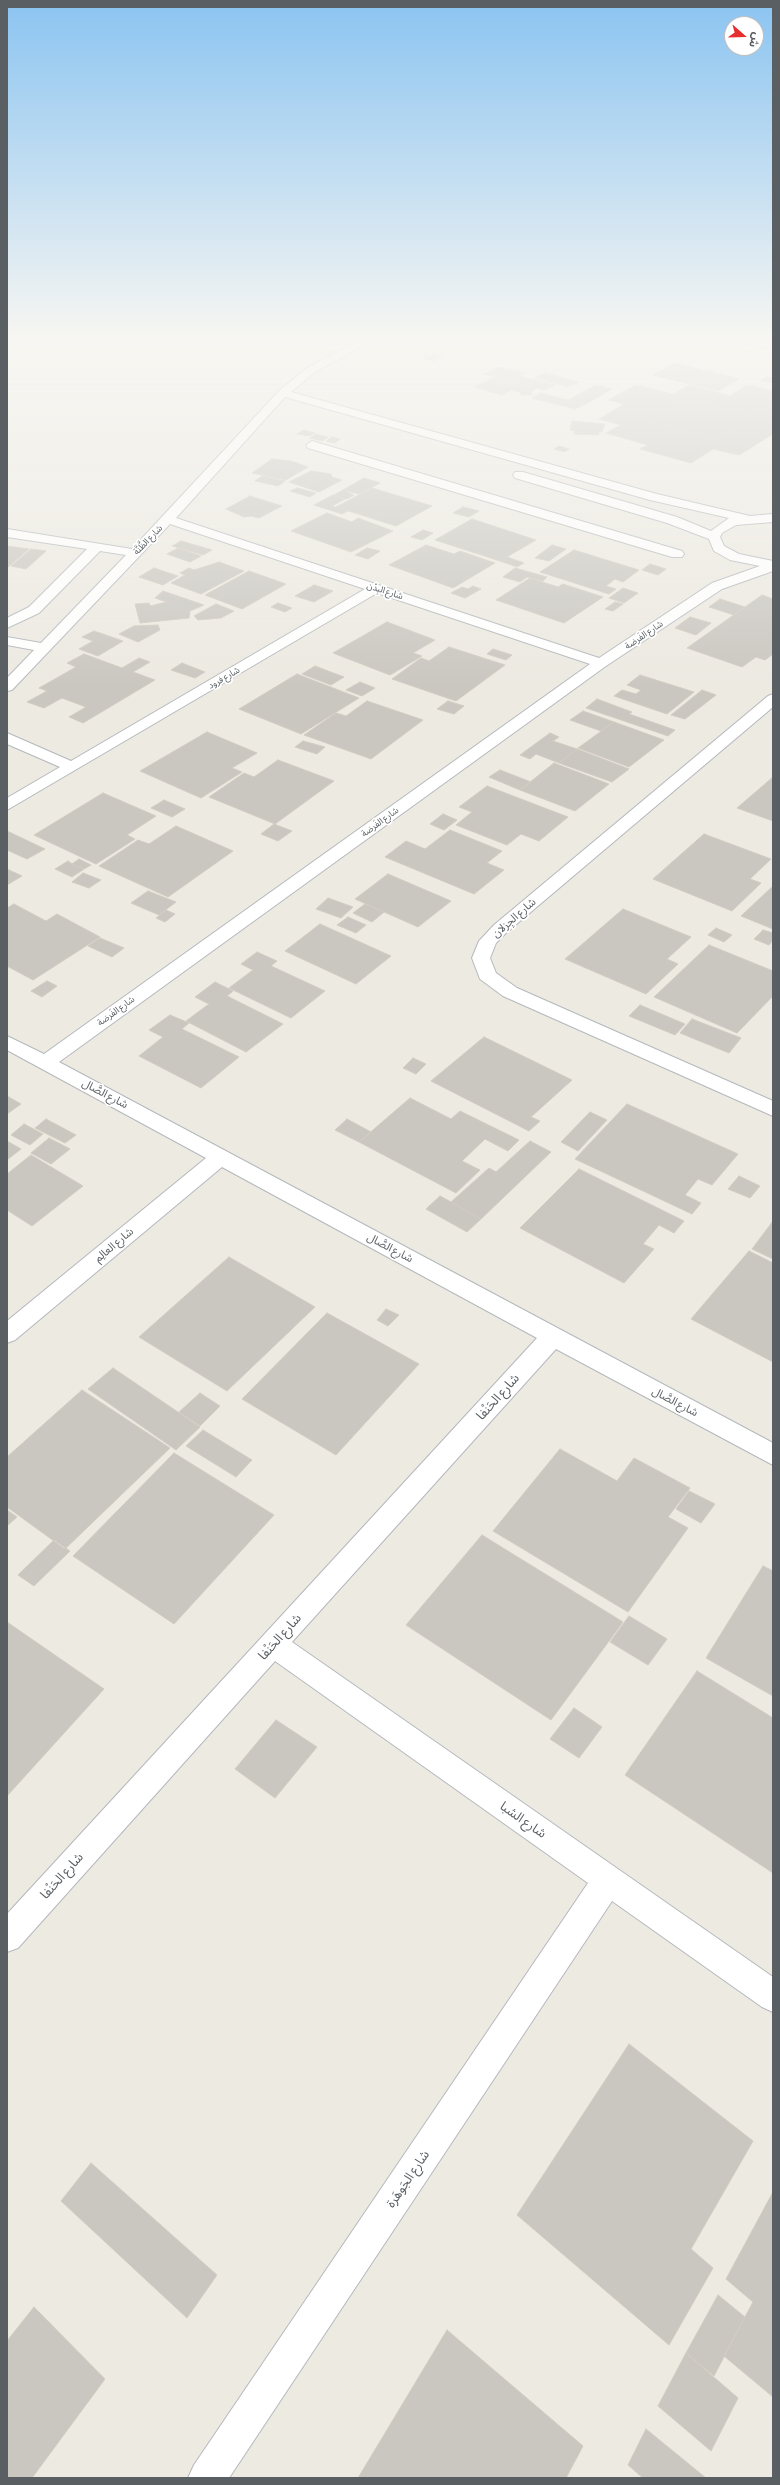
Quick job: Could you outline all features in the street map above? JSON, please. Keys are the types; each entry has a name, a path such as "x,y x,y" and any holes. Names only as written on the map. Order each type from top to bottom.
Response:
{"street":[{"name":"شارع الظَّنَّة","path":"7,687 168,519 226,456"},
{"path":"349,456 678,554"},
{"path":"508,456 654,497 745,518 772,517"},
{"path":"506,471 672,520 714,537 719,548 735,557 773,566"},
{"path":"539,512 574,491"},
{"path":"714,537 723,525 745,518"},
{"name":"شارع البِدْن","path":"168,519 602,663"},
{"path":"7,533 135,553"},
{"path":"7,624 34,610 97,547"},
{"name":"شارع الفَرضة","path":"717,586 735,557"},
{"name":"شارع الفَرضة","path":"44,1062 602,663 717,586 773,566"},
{"name":"شارع فرود","path":"7,805 376,588"},
{"path":"24,616 67,624"},
{"path":"7,642 44,648"},
{"name":"شارع الجِزلان","path":"769,1101 510,992 495,983 487,975 482,958 488,941 500,929 773,699"},
{"path":"7,738 72,767"},
{"name":"شارع الصَّال","path":"7,1042 222,1156 773,1455"},
{"name":"شارع العالِم","path":"7,1334 222,1156"},
{"name":"شارع الحَنْفا","path":"7,1937 553,1336"},
{"name":"شارع الشبا","path":"273,1644 773,1996"},
{"name":"شارع الجَوهَرة","path":"207,2478 608,1880"}],"building":[{"path":"665,456 702,456 691,463"},
{"path":"272,459 291,461 308,467 286,480 252,473"},
{"path":"311,471 331,474 332,477 342,480 319,492 289,482"},
{"path":"262,476 285,481 278,486 255,481"},
{"path":"364,478 380,483 359,494 343,490"},
{"path":"297,488 316,493 310,497 290,491"},
{"path":"372,488 432,506 396,526 336,507"},
{"path":"343,490 349,491 347,492 354,495 347,499 334,495"},
{"path":"333,495 345,499 332,506 348,511 342,514 314,505"},
{"path":"250,496 282,506 259,518 251,516 244,517 226,509"},
{"path":"463,507 479,511 469,517 453,513"},
{"path":"327,513 352,522 358,518 393,531 351,552 291,531"},
{"path":"472,519 536,540 500,561 435,540"},
{"path":"423,530 433,533 422,540 411,537"},
{"path":"181,541 212,550 203,555 172,546"},
{"path":"426,545 454,554 460,551 495,563 453,588 389,565"},
{"path":"552,545 566,549 549,561 535,558"},
{"path":"7,546 29,549 7,568"},
{"path":"178,548 201,556 190,562 167,554"},
{"path":"367,548 380,551 368,559 355,555"},
{"path":"31,549 46,551 26,569 11,566"},
{"path":"574,550 639,570 623,582 615,579 606,586 616,589 609,594 540,572"},
{"path":"507,557 524,563 517,567 500,561"},
{"path":"219,562 244,571 201,594 171,583 185,575 180,573 189,568 194,570"},
{"path":"650,564 666,569 658,575 642,570"},
{"path":"154,568 178,576 163,585 139,577"},
{"path":"515,568 547,577 543,581 527,577 520,582 503,577"},
{"path":"249,571 286,584 242,609 205,595"},
{"path":"530,578 558,587 563,584 603,597 564,623 496,600"},
{"path":"314,585 333,591 314,602 295,596"},
{"path":"473,586 481,589 465,598 451,593 462,587 468,589"},
{"path":"623,588 638,593 624,603 609,598"},
{"path":"163,591 204,605 190,611 189,618 140,623 135,604 149,603 150,606 167,602 155,598"},
{"path":"762,595 773,599 773,654 765,660 756,657 742,667 687,648"},
{"path":"720,599 745,607 734,615 709,607"},
{"path":"615,602 623,604 613,611 605,609"},
{"path":"278,603 292,608 285,612 271,607"},
{"path":"216,604 234,611 221,618 198,620 194,616"},
{"path":"690,617 711,623 696,635 675,628"},
{"path":"387,622 435,640 413,653 422,656 390,675 333,653"},
{"path":"158,625 160,630 138,642 119,634 134,626"},
{"path":"94,631 123,641 98,656 79,649 93,641 82,637"},
{"path":"449,647 505,665 456,701 392,679 421,658 429,661"},
{"path":"493,649 512,655 506,660 487,654"},
{"path":"84,654 122,668 139,658 150,662 133,672 155,680 83,723 69,717 86,707 62,698 44,708 27,702 47,691 39,688 76,667 67,663"},
{"path":"182,663 205,672 195,678 171,670"},
{"path":"315,666 344,677 331,685 302,674"},
{"path":"297,674 359,698 301,734 239,709"},
{"path":"640,675 694,692 667,714 614,696 622,690 636,694 641,690 627,685"},
{"path":"360,682 375,688 362,696 346,690"},
{"path":"702,690 716,695 685,719 671,715"},
{"path":"597,699 632,712 629,714 675,730 668,736 586,708"},
{"path":"367,701 423,720 371,759 304,735 336,713 346,716"},
{"path":"448,701 464,706 454,714 437,709"},
{"path":"583,711 614,722 601,731 570,720"},
{"path":"614,722 664,740 629,767 578,748"},
{"path":"207,732 257,753 232,768 242,772 201,798 140,771"},
{"path":"550,733 559,737 553,741 577,749 559,763 536,754 530,759 520,755"},
{"path":"303,741 325,747 317,754 295,747"},
{"path":"577,749 629,769 612,782 559,763"},
{"path":"278,760 334,781 275,824 209,797 244,773 254,777"},
{"path":"554,763 609,784 575,811 520,790"},
{"path":"500,770 531,782 520,790 489,777"},
{"path":"773,777 773,821 737,808"},
{"path":"487,786 568,817 539,841 521,834 507,845 456,825 472,812 459,807"},
{"path":"103,793 156,816 127,835 135,839 96,864 34,835"},
{"path":"164,800 185,809 172,817 151,808"},
{"path":"443,814 457,820 444,830 430,824"},
{"path":"274,824 292,831 278,841 261,834"},
{"path":"176,826 233,851 168,897 99,866 138,840 149,844"},
{"path":"450,830 502,851 487,863 504,870 474,894 385,857 406,841 425,849"},
{"path":"7,831 45,849 27,859 7,850"},
{"path":"704,834 771,859 750,879 761,883 732,911 653,879"},
{"path":"79,859 91,865 84,869 72,864"},
{"path":"68,861 84,869 72,877 55,869"},
{"path":"7,869 22,876 7,885"},
{"path":"83,873 101,880 89,888 72,882"},
{"path":"388,874 451,901 418,927 355,899"},
{"path":"773,886 773,929 741,916"},
{"path":"148,891 176,902 159,915 131,903"},
{"path":"328,898 353,907 341,918 316,909"},
{"path":"14,904 46,921 57,914 100,937 33,980 7,966 7,908"},
{"path":"365,904 384,912 372,922 353,913"},
{"path":"623,909 691,937 667,959 678,964 646,994 565,959"},
{"path":"166,910 175,914 165,922 156,918"},
{"path":"348,917 366,925 356,933 337,925"},
{"path":"320,924 391,956 356,984 285,951"},
{"path":"716,928 732,935 724,942 708,935"},
{"path":"763,930 773,933 773,940 769,945 754,939"},
{"path":"100,938 124,948 112,957 88,946"},
{"path":"709,945 773,971 773,996 737,1033 654,997"},
{"path":"257,952 277,961 271,966 325,991 291,1018 229,988 253,970 241,964"},
{"path":"47,981 57,986 42,997 31,991"},
{"path":"215,982 233,991 227,996 283,1024 246,1052 186,1021 209,1004 195,997"},
{"path":"640,1005 685,1024 675,1035 629,1016"},
{"path":"170,1015 189,1023 182,1029 239,1057 201,1088 139,1056 163,1037 149,1030"},
{"path":"692,1019 741,1038 729,1053 680,1033"},
{"path":"484,1037 572,1080 531,1117 540,1121 529,1131 431,1081"},
{"path":"413,1058 426,1064 416,1074 403,1068"},
{"path":"7,1096 21,1104 7,1114"},
{"path":"410,1098 451,1119 460,1111 519,1140 508,1151 485,1139 462,1161 480,1170 456,1193 359,1142"},
{"path":"627,1104 738,1154 712,1185 698,1179 685,1195 701,1203 692,1214 575,1159"},
{"path":"590,1112 607,1120 578,1151 561,1142"},
{"path":"46,1119 76,1135 65,1143 35,1128"},
{"path":"347,1119 371,1132 359,1142 335,1130"},
{"path":"24,1124 43,1134 30,1145 11,1135"},
{"path":"49,1138 70,1149 51,1164 31,1153"},
{"path":"7,1141 21,1149 7,1160"},
{"path":"530,1141 551,1152 481,1219 451,1202 489,1168 496,1172"},
{"path":"31,1155 83,1186 32,1226 7,1210 7,1174"},
{"path":"579,1169 684,1221 674,1233 659,1225 643,1244 654,1249 624,1283 520,1228"},
{"path":"739,1176 760,1186 750,1198 728,1189"},
{"path":"440,1196 481,1219 467,1232 426,1209"},
{"path":"773,1221 773,1259 752,1249"},
{"path":"749,1251 773,1263 773,1362 691,1319"},
{"path":"229,1257 315,1307 227,1391 139,1337"},
{"path":"386,1309 399,1315 388,1326 377,1320"},
{"path":"327,1313 419,1364 336,1455 242,1399"},
{"path":"113,1368 200,1427 176,1450 88,1389"},
{"path":"82,1390 170,1448 65,1549 7,1507 7,1457"},
{"path":"200,1393 220,1406 200,1426 179,1412"},
{"path":"203,1430 252,1460 236,1477 186,1446"},
{"path":"560,1449 617,1481 634,1458 690,1488 668,1517 688,1528 628,1612 493,1531"},
{"path":"174,1453 274,1515 174,1624 73,1556"},
{"path":"689,1491 715,1504 701,1523 676,1509"},
{"path":"7,1510 17,1517 7,1526"},
{"path":"482,1535 623,1622 551,1720 406,1625"},
{"path":"54,1540 70,1551 34,1586 18,1575"},
{"path":"763,1566 773,1571 773,1696 706,1658"},
{"path":"629,1616 667,1639 648,1665 610,1642"},
{"path":"7,1622 104,1689 7,1796"},
{"path":"697,1671 773,1718 773,1873 625,1775"},
{"path":"574,1708 602,1727 579,1758 550,1739"},
{"path":"276,1720 317,1747 275,1798 235,1769"},
{"path":"629,2044 753,2141 691,2249 713,2268 669,2345 517,2215"},
{"path":"91,2163 217,2275 187,2318 61,2201"},
{"path":"773,2192 773,2397 724,2356 753,2302 726,2279"},
{"path":"718,2295 745,2317 714,2376 686,2353"},
{"path":"34,2307 105,2379 32,2478 7,2478 7,2341"},
{"path":"447,2330 583,2446 566,2478 358,2478"},
{"path":"686,2353 738,2398 711,2451 658,2406"},
{"path":"646,2429 706,2478 643,2478 628,2465"}]}
